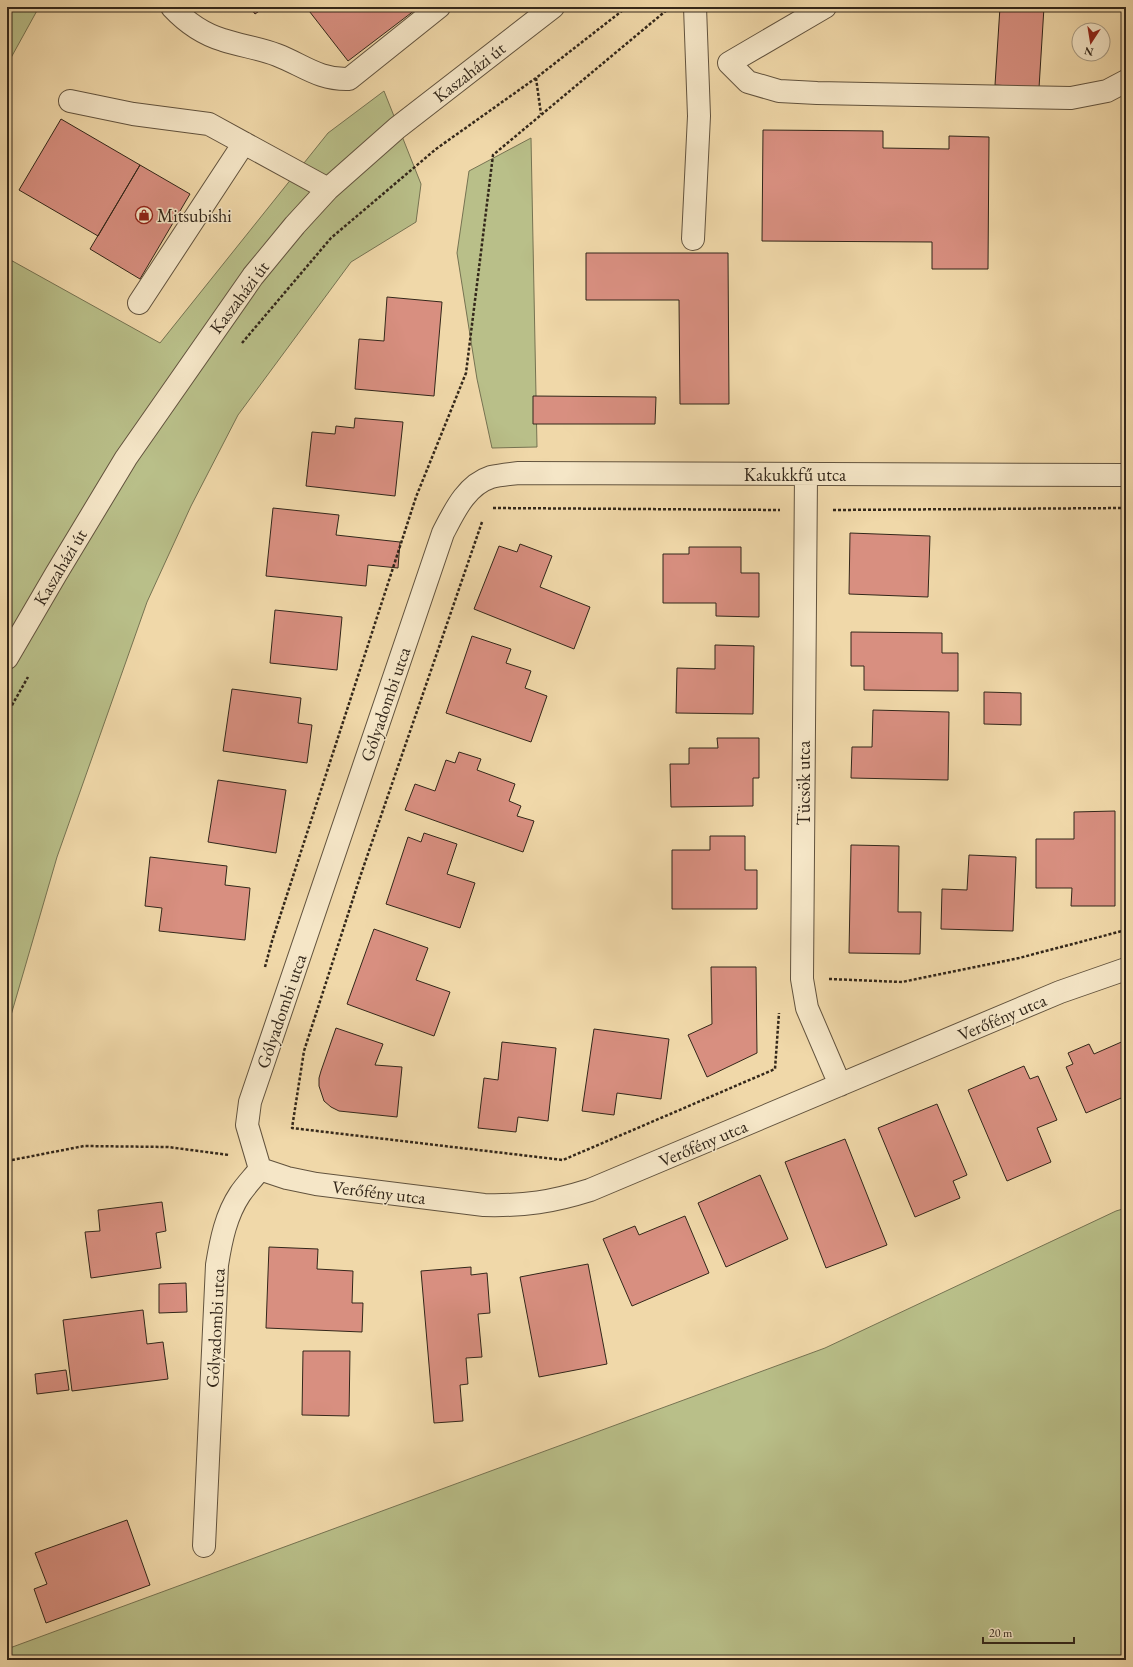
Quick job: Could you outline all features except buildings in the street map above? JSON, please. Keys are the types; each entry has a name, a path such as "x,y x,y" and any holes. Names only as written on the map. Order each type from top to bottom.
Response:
{"street":[{"path":"172,7 183,19 222,40 276,55 324,77 337,79 349,79 439,7"},
{"name":"Kaszaházi út","path":"7,658 126,458 176,384 253,276 295,225 328,189 397,128 553,7"},
{"path":"693,239 699,116 696,7"},
{"path":"825,7 729,63 748,82 778,91 817,93 1071,98 1107,91 1126,81"},
{"path":"70,101 133,114 209,124 328,189"},
{"path":"139,303 244,143"},
{"name":"Kakukkfű utca","path":"469,490 490,477 519,473 1126,475"},
{"name":"Tücsök utca","path":"806,474 802,979 807,1008 840,1085"},
{"name":"Gólyadombi utca","path":"204,1546 218,1265 221,1238 229,1216 240,1194 260,1169 247,1125 250,1102 443,533 454,511 469,490"},
{"name":"Verőfény utca","path":"260,1169 287,1178 316,1184 455,1202 484,1205 539,1203 590,1190 1060,992 1126,969"}],"path":[{"path":"7,18 14,7"},
{"path":"239,346 330,238 436,149 536,78 627,7"},
{"path":"264,970 416,497 466,373 493,155 670,7"},
{"path":"536,78 541,114"},
{"path":"487,508 806,511 1126,508"},
{"path":"484,515 360,877 304,1051 292,1128 563,1160 775,1069 779,1008"},
{"path":"7,714 30,673"},
{"path":"827,979 902,982 1019,958 1126,930"},
{"path":"7,1161 84,1146 168,1148 230,1156"}],"green space":[{"path":"7,7 39,7 7,65"},
{"path":"384,91 421,184 416,222 351,262 238,415 191,506 147,602 57,857 7,1029 7,258 160,343 328,133"},
{"path":"531,138 537,447 492,448 477,379 457,253 469,171"},
{"path":"1126,1208 1126,1660 7,1660 7,1649 825,1348 1116,1211"}],"place":[{"name":"Mitsubishi","path":"144,215"}]}
